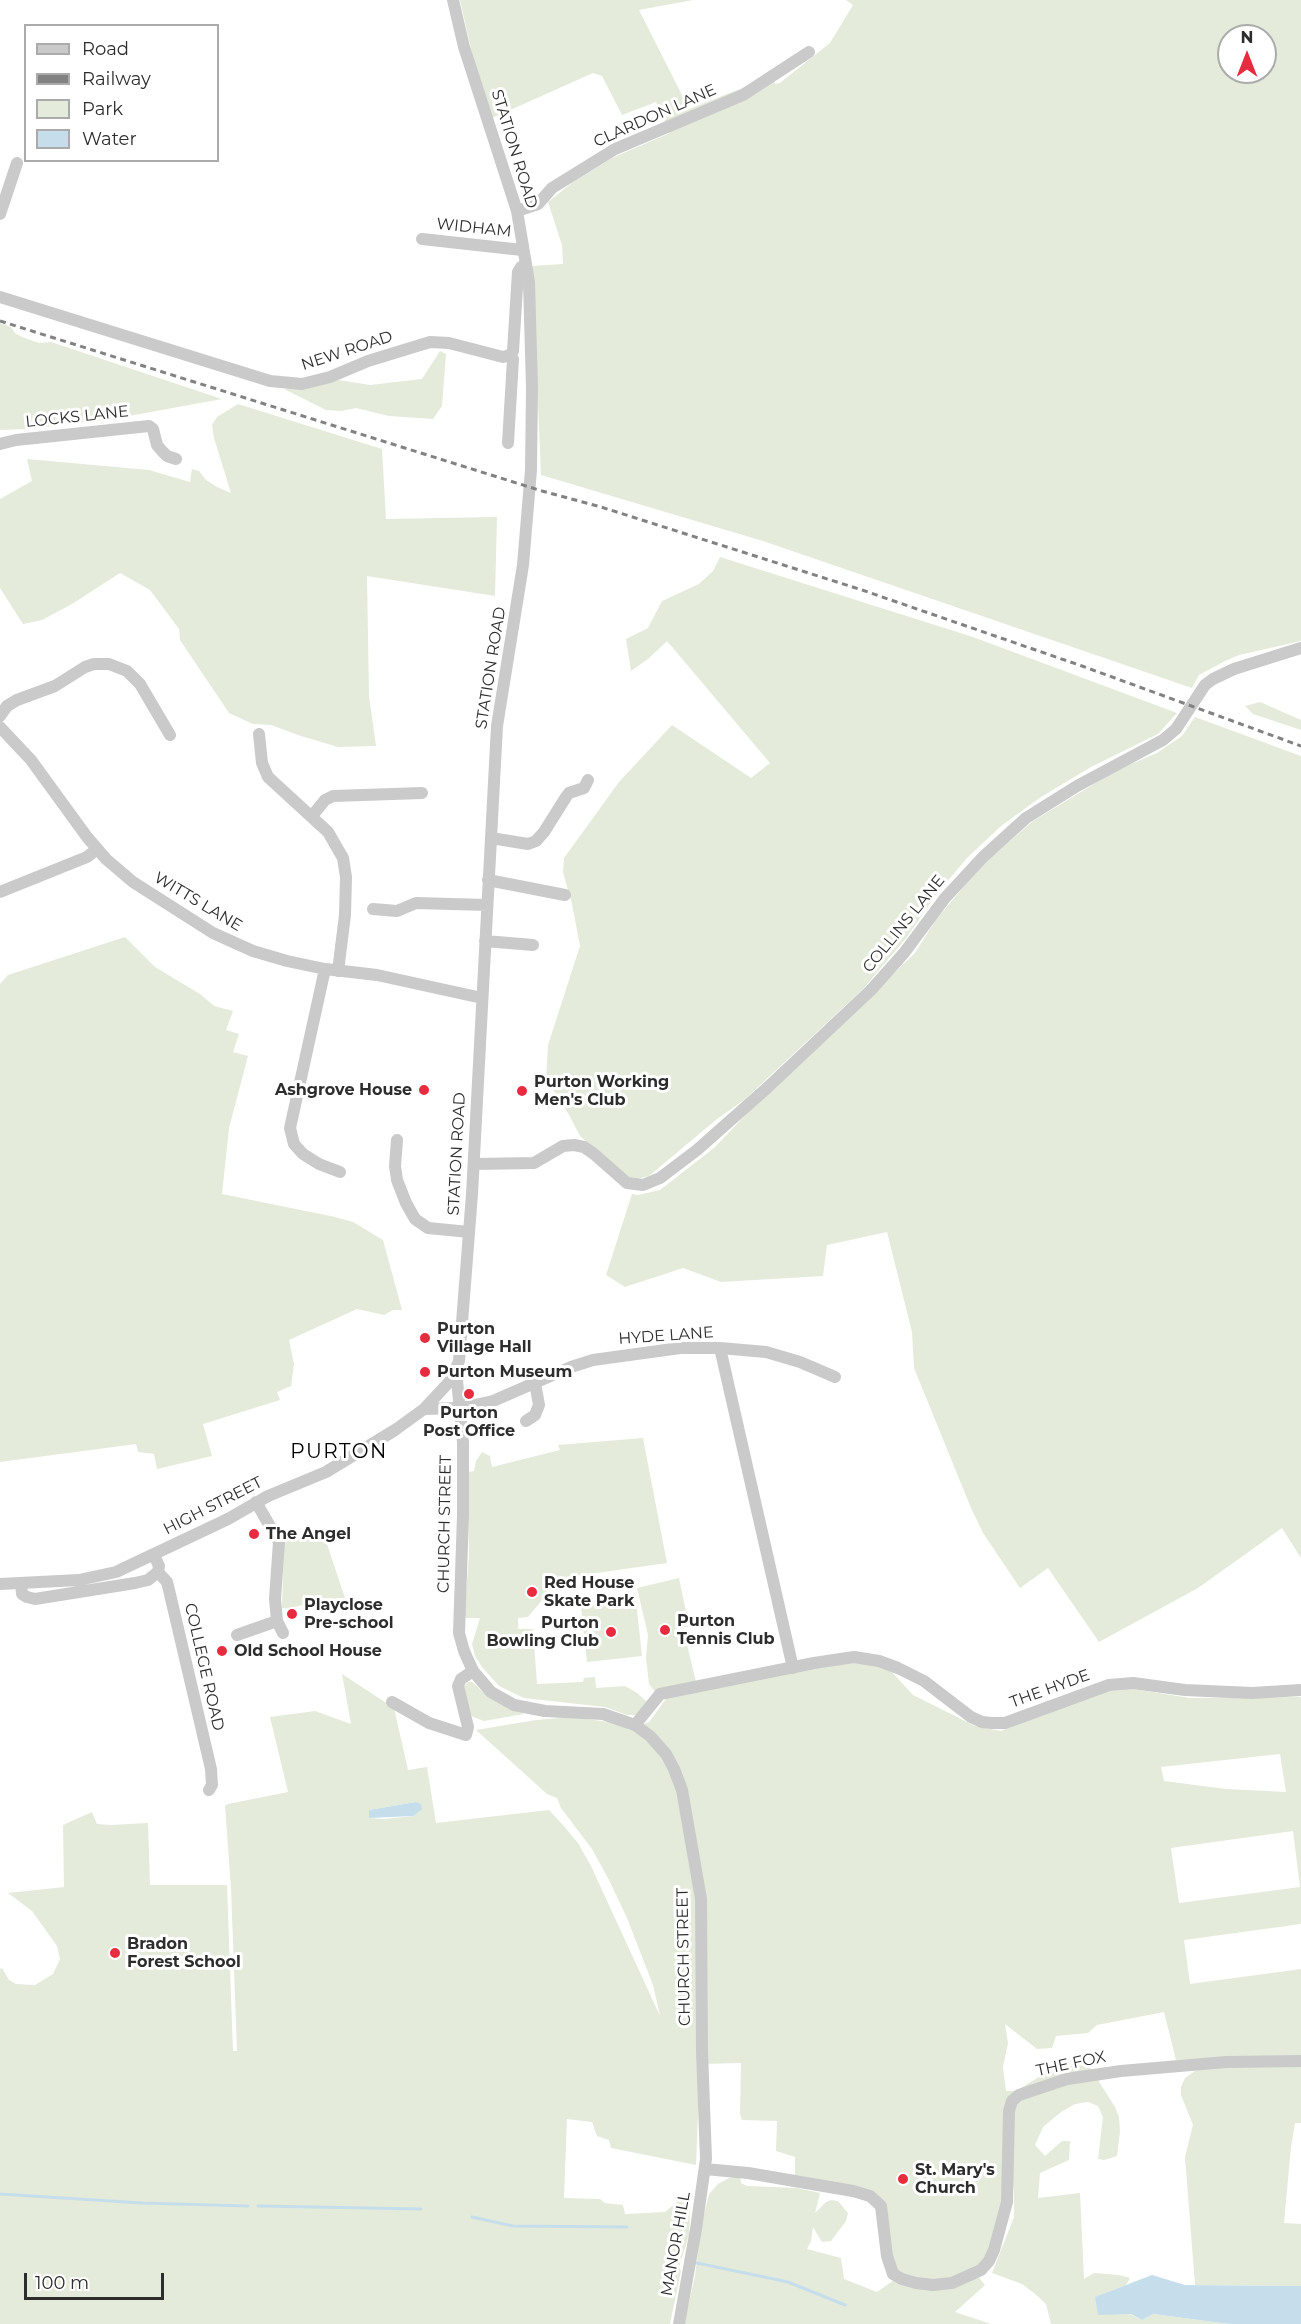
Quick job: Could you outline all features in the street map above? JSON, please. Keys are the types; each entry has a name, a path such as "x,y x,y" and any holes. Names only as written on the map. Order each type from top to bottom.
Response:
{"street":[{"name":"STATION ROAD","path":"453,0 465,47 517,211 528,282 532,350 529,500 518,606 499,711 474,1164 461,1352"},
{"name":"CLARDON LANE","path":"517,211 538,204 552,188 615,148 742,95 809,52"},
{"path":"0,214 17,163"},
{"name":"WIDHAM","path":"423,239 522,250"},
{"path":"508,443 513,359 510,355 513,351 518,272 526,265"},
{"name":"NEW ROAD","path":"0,297 285,384 302,384 330,377 368,361 430,342 449,343 503,357 510,355"},
{"name":"LOCKS LANE","path":"0,444 16,440 149,426 153,429 159,448 167,456 176,459"},
{"name":"COLLINS LANE","path":"474,1164 534,1163 563,1146 574,1144 594,1154 627,1183 643,1185 660,1178 697,1150 872,990 904,953 951,891 983,857 1026,818 1068,791 1163,740 1176,729 1205,685 1213,679 1234,669 1301,648"},
{"path":"0,716 7,706 17,700 55,686 85,667 103,664 122,669 133,676 158,724 170,735"},
{"name":"WITTS LANE","path":"0,727 37,768 98,849 133,882 218,936 261,954 331,970 377,975 482,999"},
{"path":"259,734 262,763 268,777 328,831 345,864 345,915 290,1128 294,1144 303,1154 340,1172"},
{"path":"491,838 528,844 536,841 569,793 584,788 588,780"},
{"path":"312,816 325,800 338,795 422,793"},
{"path":"0,892 87,857 98,849"},
{"path":"488,880 565,895"},
{"path":"373,909 397,911 416,903 487,905"},
{"path":"485,941 533,945"},
{"path":"397,1140 395,1166 398,1180 406,1203 415,1219 428,1228 469,1232"},
{"name":"HYDE LANE","path":"460,1408 493,1401 571,1367 606,1357 680,1348 720,1348 766,1352 823,1370 835,1377"},
{"path":"720,1348 793,1668"},
{"name":"HIGH STREET","path":"0,1584 59,1582 99,1577 116,1572 339,1465 424,1409 454,1376 461,1352"},
{"name":"CHURCH STREET","path":"454,1376 457,1380 460,1408 464,1497 459,1633 473,1671 491,1692 514,1705 545,1711 603,1714 635,1725 658,1744 674,1769 684,1800 696,1867 703,1928 702,2051 705,2169"},
{"path":"526,1421 535,1415 539,1405 535,1383"},
{"path":"424,1409 460,1408"},
{"path":"256,1503 279,1542 275,1599 277,1621 283,1633"},
{"name":"COLLEGE ROAD","path":"154,1555 159,1566 158,1572 167,1582 172,1600 212,1773 212,1785 209,1790"},
{"path":"21,1583 22,1594 35,1599 135,1583 148,1580 158,1572"},
{"path":"237,1635 277,1621"},
{"name":"THE HYDE","path":"635,1725 660,1694 854,1657 879,1660 924,1682 971,1717 992,1723 1005,1723 1109,1685 1132,1683 1185,1690 1252,1693 1301,1690"},
{"path":"392,1702 429,1723 466,1735 468,1727 458,1686 461,1679 473,1671"},
{"name":"THE FOX","path":"705,2169 760,2175 870,2196 881,2206 887,2256 893,2274 916,2283 933,2285 952,2283 981,2270 994,2250 1007,2202 1009,2111 1012,2101 1019,2095 1067,2079 1103,2073 1226,2062 1301,2061"},
{"name":"MANOR HILL","path":"679,2324 705,2169"}],"green space":[{"path":"460,0 693,0 639,10 689,109 745,87 764,76 774,80 775,84 780,83 830,43 853,5 846,0 1301,0 1301,641 1239,655 1225,661 1199,675 1192,688 763,541 541,475 532,266 563,264 562,245 548,202 573,182 612,158 670,133 656,102 622,115 602,76 593,73 490,119"},
{"path":"0,323 11,327 22,337 39,343 51,342 222,399 118,418 28,429 0,430"},
{"path":"440,351 446,354 442,406 433,419 389,416 356,408 341,411 326,410 284,389 339,380 370,385 422,379"},
{"path":"238,404 382,449 386,519 497,517 495,596 367,576 369,696 376,746 338,747 271,725 253,724 229,713 180,640 179,629 150,590 120,573 42,620 23,624 0,588 0,499 32,481 27,459 149,470 190,482 192,469 199,471 206,480 217,487 231,493 212,425 217,417"},
{"path":"720,557 973,637 1177,713 1158,734 1091,767 1041,797 1001,826 967,858 935,896 907,937 863,989 744,1100 717,1119 649,1176 632,1180 580,1136 546,1079 548,1045 580,946 563,872 564,858 619,782 672,725 751,778 770,763 667,641 631,671 626,639 648,628 662,601 699,584 713,571"},
{"path":"1260,702 1301,720 1301,730 1253,714 1245,706"},
{"path":"1195,717 1301,756 1301,1558 1282,1528 1198,1588 1099,1642 1048,1568 1020,1588 983,1533 914,1368 912,1332 887,1232 827,1245 823,1276 721,1282 683,1268 625,1287 606,1275 632,1194 638,1195 660,1190 714,1148 756,1104 915,953 935,921 981,866 1033,821 1117,770 1157,753 1182,736"},
{"path":"125,937 155,967 200,994 214,1006 233,1011 226,1030 239,1034 233,1052 248,1056 229,1128 222,1194 353,1222 383,1240 402,1310 393,1310 384,1315 357,1309 289,1340 294,1364 291,1386 277,1392 280,1400 203,1424 212,1456 157,1469 154,1454 138,1452 136,1444 0,1462 0,984 8,975"},
{"path":"643,1438 667,1563 547,1580 547,1594 528,1617 518,1618 518,1629 533,1629 537,1684 583,1682 584,1678 595,1677 596,1688 625,1686 646,1701 646,1708 637,1715 627,1715 605,1707 524,1698 499,1686 475,1656 472,1644 480,1618 464,1618 469,1556 468,1472 474,1471 476,1461 482,1452 490,1456 492,1467 560,1450 558,1445"},
{"path":"311,1533 314,1541 325,1538 345,1598 326,1602 325,1599 291,1608 282,1608 284,1541"},
{"path":"679,1578 689,1626 683,1628 698,1690 866,1660 891,1671 913,1695 975,1726 1001,1731 1109,1690 1127,1688 1190,1698 1301,1697 1301,1924 1184,1940 1190,1984 1301,1969 1301,2123 1295,2123 1284,2223 1301,2224 1301,2286 1195,2285 1185,2157 1193,2125 1181,2095 1181,2087 1185,2078 1195,2071 1223,2059 1176,2060 1164,2012 1097,2025 1088,2033 1056,2036 1052,2048 1037,2049 1005,2024 1008,2043 1003,2067 1006,2091 1016,2091 1050,2070 1074,2065 1089,2066 1115,2107 1119,2117 1120,2132 1117,2156 1104,2160 1098,2159 1103,2117 1098,2106 1088,2102 1075,2104 1061,2112 1043,2127 1035,2145 1045,2156 1062,2141 1070,2141 1069,2160 1040,2173 1038,2198 1080,2193 1084,2279 1094,2273 1130,2278 1126,2285 1096,2297 1142,2320 1153,2314 1229,2324 1051,2324 1046,2304 1034,2293 1022,2284 992,2273 1014,2217 1014,2190 1009,2163 1002,2202 987,2259 961,2277 921,2281 894,2269 883,2201 859,2187 795,2175 795,2157 776,2151 777,2121 742,2120 740,2114 741,2063 700,2064 696,2165 611,2148 609,2140 597,2136 592,2122 567,2119 564,2198 600,2199 605,2203 623,2205 625,2214 665,2212 691,2190 689,2235 679,2267 681,2271 670,2324 0,2324 0,1969 2,1968 9,1980 16,1984 35,1985 53,1974 60,1959 57,1946 32,1911 8,1893 64,1887 63,1825 92,1812 97,1824 148,1823 150,1885 227,1885 233,2051 237,2051 231,1888 225,1806 288,1792 270,1717 315,1711 351,1724 342,1674 394,1708 408,1770 427,1767 436,1823 549,1810 578,1843 591,1866 660,2016 653,1985 627,1918 592,1849 561,1808 557,1798 547,1794 476,1730 536,1720 572,1717 616,1723 630,1730 649,1722 666,1699 656,1693 649,1684 646,1658 648,1635 637,1588","holes":["1280,1754 1286,1792 1226,1789 1164,1781 1161,1767","416,1802 413,1816 369,1818 369,1810","1293,1831 1300,1887 1179,1903 1171,1848"]},
{"name":"Purton Bowling Club","path":"636,1601 642,1656 587,1662 581,1607"},
{"path":"468,1682 472,1682 484,1693 524,1714 484,1721 473,1717 469,1712 464,1687"},
{"path":"740,2176 741,2183 747,2186 797,2188 820,2193 815,2213 826,2202 838,2201 848,2213 846,2221 831,2241 822,2242 813,2227 807,2249 841,2258 844,2279 877,2292 894,2280 907,2285 977,2275 985,2285 955,2312 991,2324 684,2324 709,2194 718,2184 729,2178"}],"water":[{"path":"416,1802 421,1804 422,1809 413,1816 369,1818 369,1810"},
{"path":"1152,2275 1185,2285 1301,2286 1301,2324 1229,2324 1153,2314 1142,2320 1131,2314 1098,2315 1095,2297"}],"waterway":[{"path":"0,2194 142,2203 248,2206"},
{"path":"258,2206 421,2209"},
{"path":"472,2217 513,2226 627,2227"},
{"path":"697,2263 788,2282 845,2305"}],"railway":[{"path":"0,321 862,590 1082,666 1301,746"}],"place":[{"name":"Ashgrove House","path":"424,1090"},
{"name":"Purton Working Men's Club","path":"522,1091"},
{"name":"Purton Village Hall","path":"425,1338"},
{"name":"Purton Museum","path":"425,1372"},
{"name":"Purton Post Office","path":"469,1394"},
{"name":"The Angel","path":"254,1534"},
{"name":"Red House Skate Park","path":"532,1592"},
{"name":"Playclose Pre-school","path":"292,1614"},
{"name":"Purton Tennis Club","path":"665,1630"},
{"name":"Purton Bowling Club","path":"611,1632"},
{"name":"Old School House","path":"222,1651"},
{"name":"Bradon Forest School","path":"115,1953"},
{"name":"St. Mary's Church","path":"903,2179"}],"district":[{"name":"PURTON","path":"339,1452"}]}
